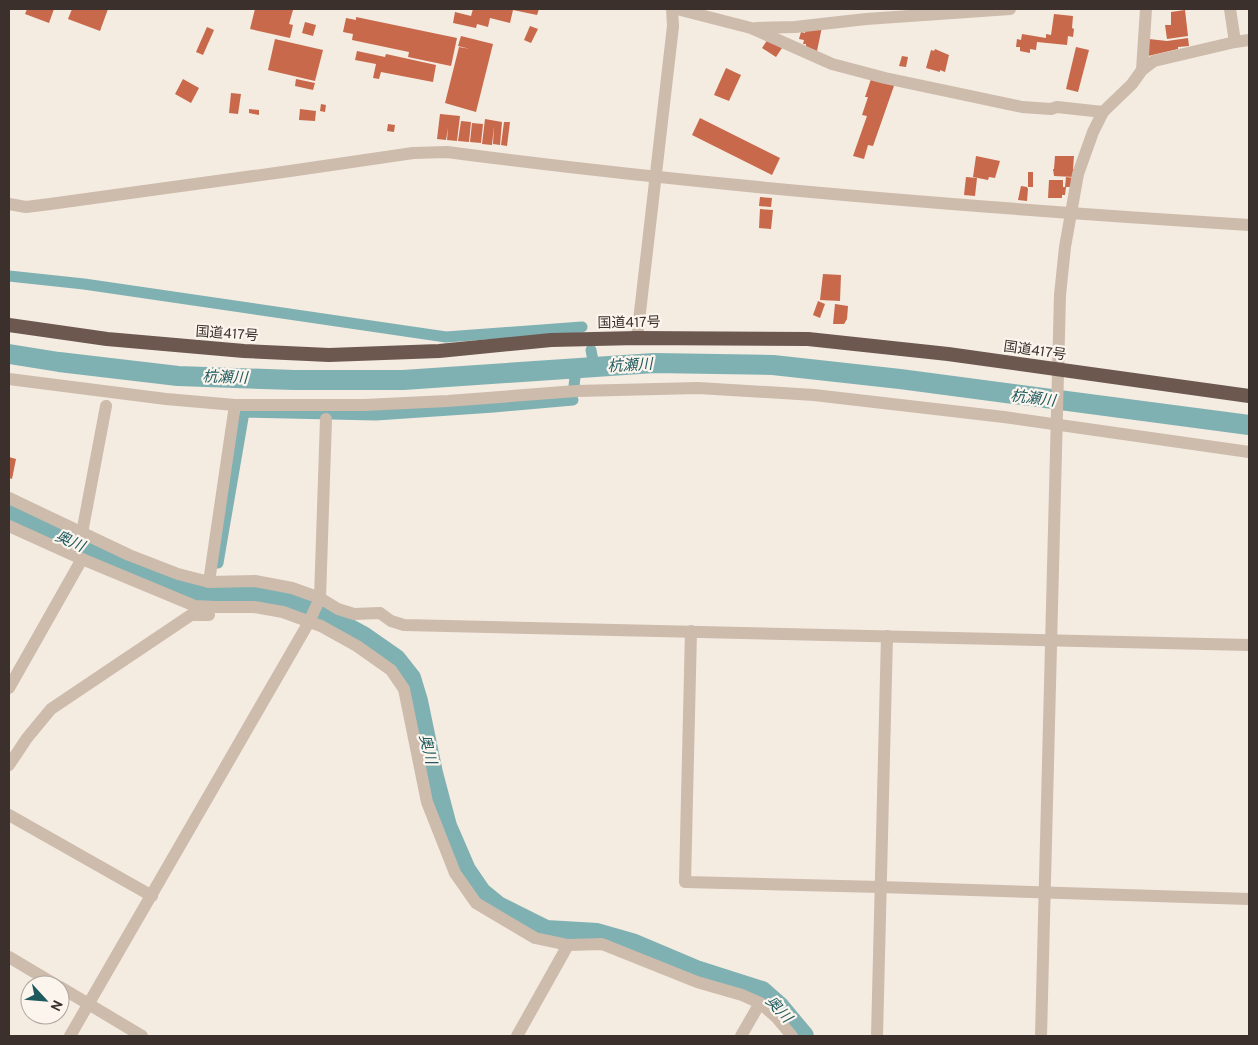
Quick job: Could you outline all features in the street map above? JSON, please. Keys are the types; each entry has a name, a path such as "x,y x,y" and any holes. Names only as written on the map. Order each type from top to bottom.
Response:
{"highway":[{"name":"国道417号","path":"9,325 107,339 244,352 329,355 439,351 551,340 637,338 808,339 948,354 1249,396"}],"street":[{"path":"637,338 672,26 672,9"},
{"path":"677,9 751,28 832,64 886,78 1022,107 1051,109 1057,107 1103,112"},
{"path":"751,28 795,27 866,19 1010,9"},
{"path":"1142,70 1146,9"},
{"path":"1230,9 1235,42"},
{"path":"1041,1036 1043,892 1060,295 1070,214 1078,174 1103,112 1132,84 1142,70 1154,62 1249,40"},
{"path":"9,204 26,207 290,171 413,152 446,152 795,192 1070,214 1249,225"},
{"path":"9,379 166,399 235,404 364,405 448,401 576,390 698,388 814,395 1057,423 1249,452"},
{"path":"209,582 235,404"},
{"path":"82,533 106,406"},
{"path":"70,1036 152,896 320,598 326,419"},
{"path":"9,498 129,555 178,574 209,582 255,581 292,588 320,598 338,609 354,614 380,613 391,621 404,625 1249,645"},
{"path":"9,526 195,606 254,606 283,612 309,620 358,646 392,670 404,689 427,802 455,873 476,903 536,938 568,946 602,944 697,982 742,995 760,1003 776,1017 792,1036"},
{"path":"9,688 82,559"},
{"path":"9,765 27,738 51,709 191,614 211,615 215,607"},
{"path":"692,631 685,882 1249,899"},
{"path":"877,1036 887,636"},
{"path":"9,815 152,896"},
{"path":"517,1036 568,946"},
{"path":"9,957 39,975"},
{"path":"70,993 142,1036"},
{"path":"741,1036 760,1003"}],"building":[{"path":"27,9 54,9 49,23 25,14"},
{"path":"72,9 108,9 100,31 68,19"},
{"path":"255,9 293,10 289,24 293,25 290,38 250,29"},
{"path":"473,9 539,9 537,15 513,10 510,23 490,18 488,27 477,24 476,28 453,23 455,12 471,16"},
{"path":"1185,10 1188,36 1167,39 1165,25 1171,25 1171,12"},
{"path":"1054,14 1073,16 1073,37 1068,36 1067,45 1037,42 1036,50 1030,49 1030,53 1020,51 1020,47 1016,47 1017,39 1021,40 1022,34 1046,38 1046,34 1051,35"},
{"path":"356,17 457,38 451,66 408,57 409,52 352,40 353,34 343,32 346,18 356,20"},
{"path":"305,22 316,25 313,36 302,33"},
{"path":"530,26 538,29 531,43 524,40"},
{"path":"207,27 214,30 203,55 196,52"},
{"path":"822,27 817,51 806,48 806,44 803,44 804,40 799,39 801,32 805,33 806,28"},
{"path":"461,36 493,44 476,112 445,103 459,47 470,49 458,46"},
{"path":"1188,38 1189,46 1178,47 1178,49 1148,56 1149,39 1167,41"},
{"path":"275,39 323,50 315,81 268,70"},
{"path":"768,39 782,48 776,57 762,48"},
{"path":"1076,47 1089,50 1078,92 1066,89"},
{"path":"935,49 949,55 945,72 926,68 931,50 934,51"},
{"path":"357,51 385,57 386,54 436,65 433,82 381,72 379,79 373,78 376,64 355,60"},
{"path":"902,56 908,57 906,67 899,66"},
{"path":"726,68 741,75 729,101 714,95"},
{"path":"183,79 199,88 191,103 175,94"},
{"path":"296,79 315,83 313,90 295,86"},
{"path":"871,79 895,83 873,146 868,145 864,159 853,156 867,116 862,115"},
{"path":"231,93 241,94 238,114 229,113"},
{"path":"321,104 326,105 325,112 320,111"},
{"path":"249,109 259,110 259,115 249,113"},
{"path":"300,109 316,111 315,121 299,120"},
{"path":"440,114 460,116 457,141 447,140 448,128 446,140 437,139"},
{"path":"700,118 780,158 772,175 692,135"},
{"path":"485,119 502,122 500,145 493,144 494,126 492,145 482,144"},
{"path":"461,121 471,122 469,142 458,141"},
{"path":"504,122 510,122 507,146 501,145"},
{"path":"472,123 483,124 481,143 470,142"},
{"path":"388,124 395,125 394,132 387,131"},
{"path":"976,156 1000,161 995,178 989,177 988,180 973,177"},
{"path":"1055,156 1074,156 1074,177 1054,176"},
{"path":"1028,172 1033,172 1033,187 1028,187"},
{"path":"966,177 977,178 975,196 964,195"},
{"path":"1066,177 1074,178 1072,187 1065,187"},
{"path":"1049,180 1063,180 1063,187 1066,187 1065,195 1062,195 1062,198 1048,198"},
{"path":"1021,186 1028,189 1027,201 1018,200"},
{"path":"760,197 772,198 771,207 759,206"},
{"path":"760,209 773,210 771,229 759,228"},
{"path":"823,274 841,275 840,301 820,300"},
{"path":"818,301 825,304 820,318 813,315"},
{"path":"835,304 848,306 847,319 844,324 833,324"},
{"path":"9,457 16,459 12,479 9,478"}],"waterway":[{"path":"9,276 84,284 446,337 582,327"},
{"path":"591,350 594,366"},
{"name":"杭瀬川","path":"9,354 178,376 294,380 403,380 654,363 773,365 900,379 1249,425"},
{"path":"574,386 576,368"},
{"path":"218,563 244,412 376,415 573,400"},
{"name":"奥川","path":"9,513 161,583 196,591 243,592 288,598 319,612 363,636 396,659 411,678 447,826 466,870 481,892 498,906 546,930 597,933 632,943 696,970 762,991 779,1006 804,1036"}]}
